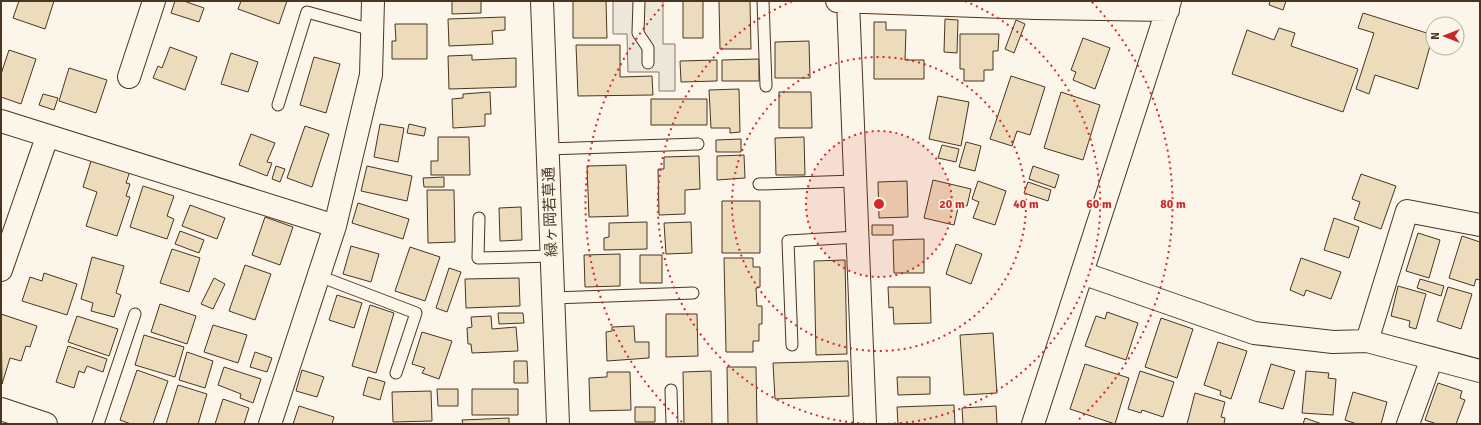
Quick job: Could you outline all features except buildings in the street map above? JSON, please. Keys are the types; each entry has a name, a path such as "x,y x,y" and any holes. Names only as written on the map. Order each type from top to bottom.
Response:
{"street":[{"path":"129,77 154,1"},
{"path":"270,424 335,226 371,75 373,1"},
{"name":"緑ヶ岡若草通","path":"542,1 558,424"},
{"path":"865,424 855,181 844,1 1035,5 1169,5 1082,272 1038,423"},
{"path":"1,121 335,226"},
{"path":"1,270 47,136"},
{"path":"1367,341 1407,211 1480,225"},
{"path":"1082,272 1254,333 1333,342 1367,341 1480,371"},
{"path":"1408,424 1432,358"},
{"path":"1,409 46,424"}],"lane":[{"path":"638,1 638,33 648,48 648,63"},
{"path":"763,1 766,86"},
{"path":"278,105 307,12 372,30"},
{"path":"547,149 698,144"},
{"path":"759,184 855,181"},
{"path":"479,218 478,258 552,256"},
{"path":"792,345 788,241 857,238"},
{"path":"319,276 416,313 396,373"},
{"path":"554,298 693,293"},
{"path":"98,424 135,314"},
{"path":"671,390 672,424"}],"shaded area":[{"path":"613,1 663,1 663,44 675,44 675,91 659,91 659,72 628,72 627,34 613,34"}]}
